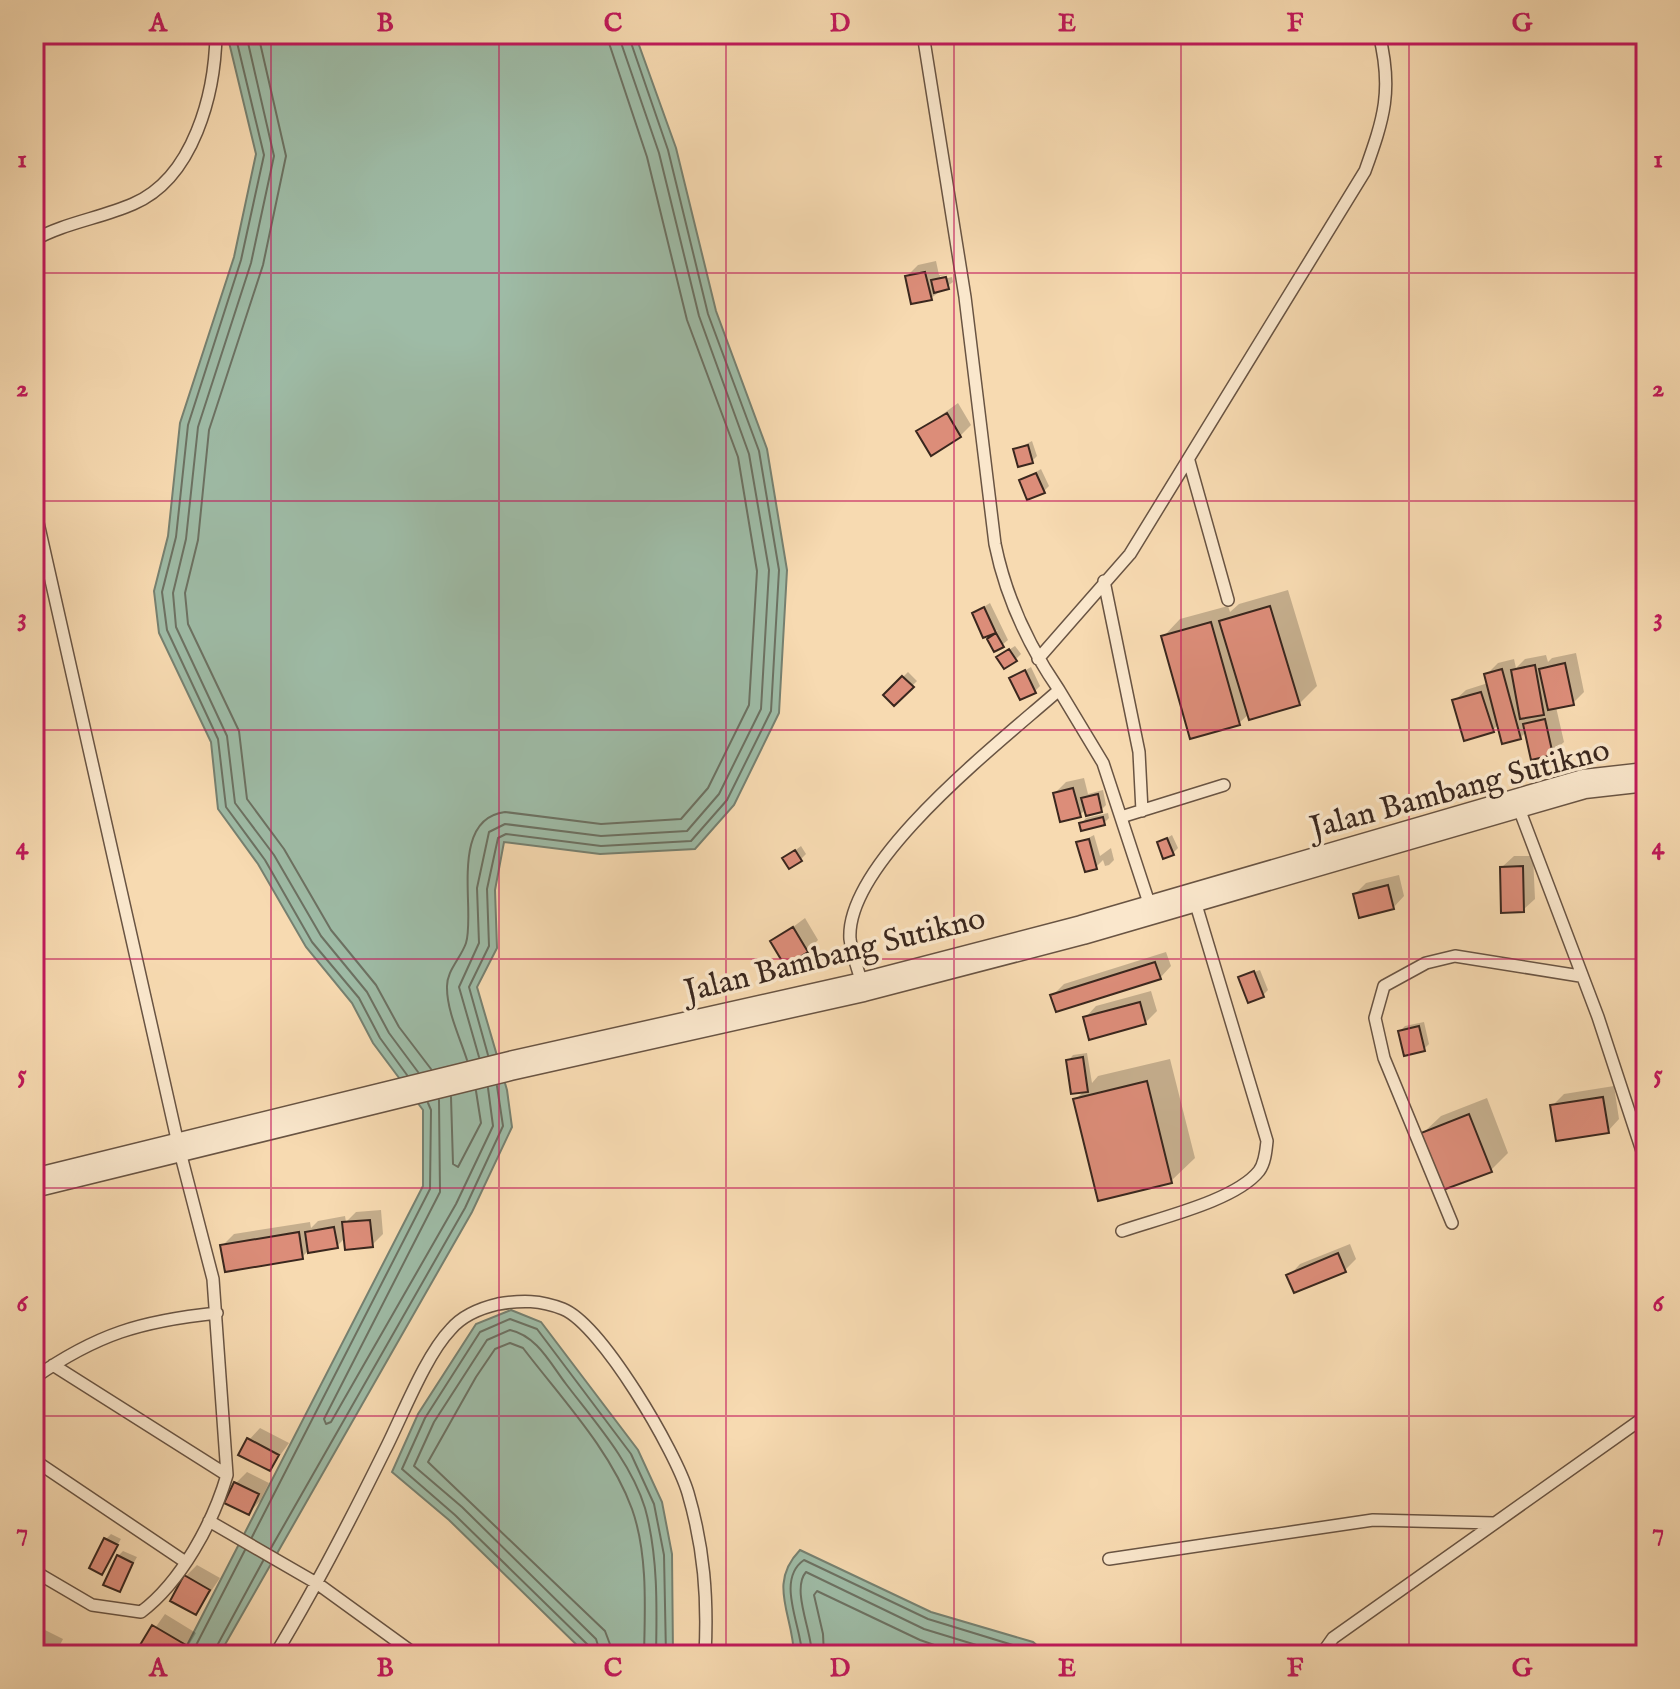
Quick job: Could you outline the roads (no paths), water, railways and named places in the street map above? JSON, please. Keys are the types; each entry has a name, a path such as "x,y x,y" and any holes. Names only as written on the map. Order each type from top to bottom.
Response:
{"street":[{"name":"Jalan Bambang Sutikno","path":"34,1183 510,1066 863,987 1518,806 1584,784 1646,777"}],"lane":[{"path":"34,240 135,203 164,182 198,128 208,101 216,34"},
{"path":"923,34 965,297 995,544 1003,585 1038,659 1103,763 1151,909"},
{"path":"1038,659 1130,554 1365,171 1386,112 1385,59 1379,34"},
{"path":"1189,461 1228,600"},
{"path":"34,505 179,1148 213,1279 227,1475 209,1521 184,1561 159,1598 141,1612 121,1612 92,1605 34,1571"},
{"path":"1104,581 1139,752 1142,811"},
{"path":"863,987 850,938 859,901 885,856 936,799 1059,690"},
{"path":"1121,817 1224,785"},
{"path":"1518,806 1598,1017 1646,1163"},
{"path":"1122,1231 1215,1198 1244,1183 1260,1170 1265,1156 1267,1141 1194,897"},
{"path":"1452,1223 1384,1058 1375,1018 1384,986 1426,963 1455,956 1580,976"},
{"path":"275,1655 318,1584 423,1374 450,1329 480,1308 527,1299 566,1310 594,1334 638,1395 687,1489 704,1559 708,1606 705,1655"},
{"path":"34,1378 106,1337 156,1320 217,1313"},
{"path":"53,1365 227,1475"},
{"path":"1321,1655 1333,1638 1646,1416"},
{"path":"34,1460 184,1561"},
{"path":"1109,1559 1373,1520 1495,1523"},
{"path":"209,1521 318,1584 416,1655"}],"water":[{"path":"227,34 635,34 676,148 716,311 767,449 787,570 779,713 734,805 695,849 600,854 504,842 495,890 497,948 477,987 507,1090 512,1127 472,1212 219,1655 182,1655 423,1186 423,1110 373,1043 352,1003 306,947 258,864 218,809 211,742 159,633 154,591 168,536 180,423 234,257 256,154"},
{"path":"511,1310 541,1322 638,1450 662,1502 672,1554 673,1655 587,1655 449,1520 392,1472 418,1414 476,1324"},
{"path":"800,1550 931,1612 1033,1642 1048,1655 794,1655 783,1587 790,1563"}]}
